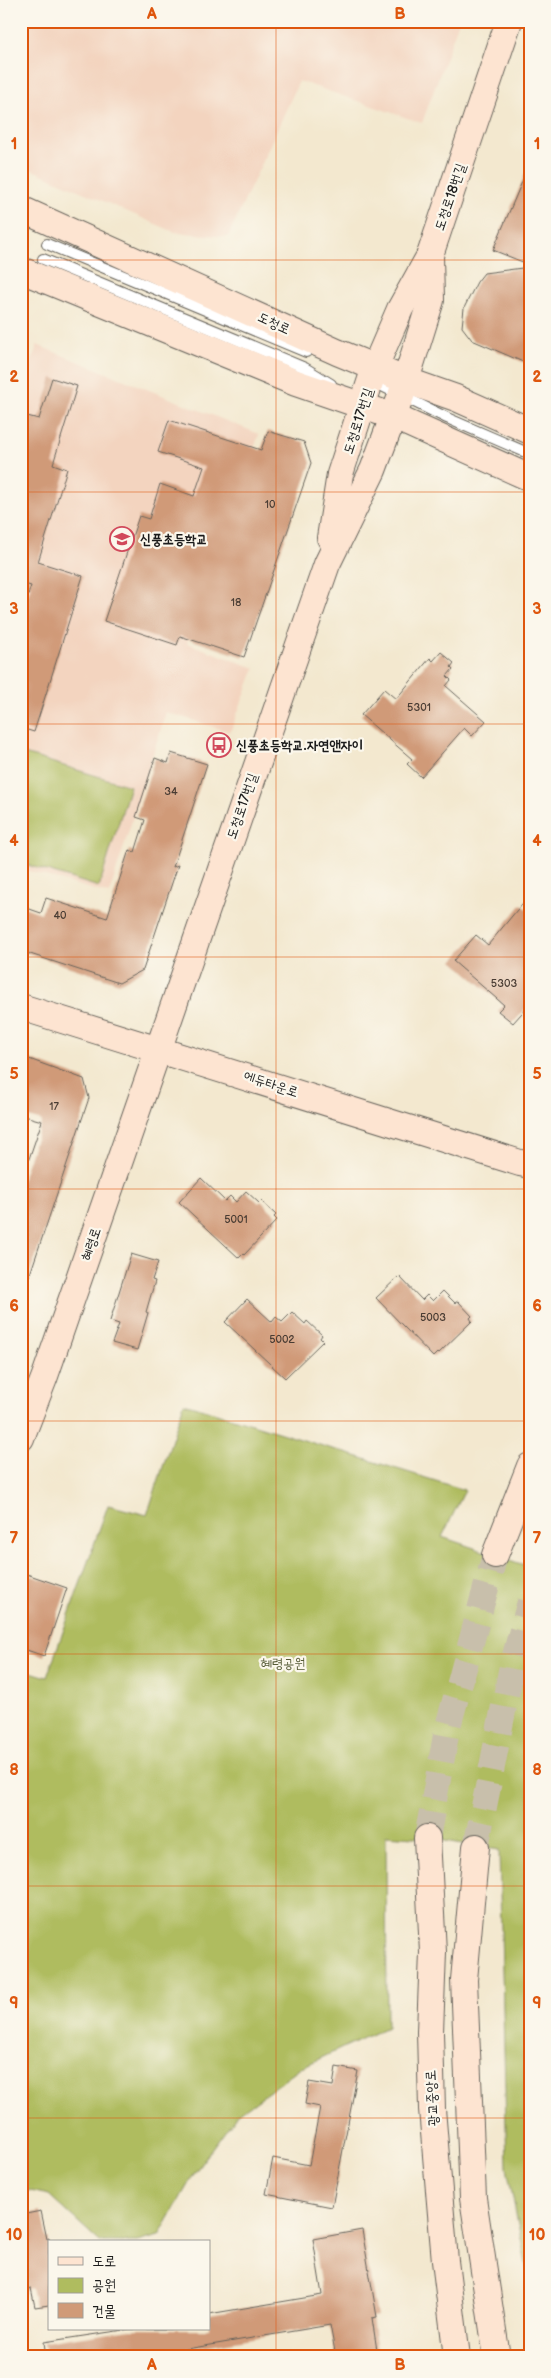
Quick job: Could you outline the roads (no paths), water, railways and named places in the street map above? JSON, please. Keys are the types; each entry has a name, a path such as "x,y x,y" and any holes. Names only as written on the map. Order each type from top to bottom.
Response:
{"street":[{"name":"도청로18번길","path":"368,382 400,309 430,255 510,21"},
{"name":"도청로","path":"21,209 399,397 456,398 530,432"},
{"name":"도청로17번길","path":"158,1049 327,564 373,470 399,397 431,300 430,255"},
{"name":"도청로","path":"32,264 296,383 368,382"},
{"name":"도청로17번길","path":"327,564 340,474 368,382"},
{"path":"368,382 399,397 530,478"},
{"name":"에듀타운로","path":"21,1007 526,1165"},
{"name":"혜령로","path":"21,1438 45,1376 158,1049"},
{"path":"495,1555 530,1466"},
{"name":"광교중앙로","path":"427,1838 433,1952 430,2032 432,2109 445,2261 457,2357"},
{"path":"476,1847 464,1980 473,2198 496,2357"}],"lane":[{"path":"46,244 317,357"},
{"path":"399,397 530,454"}],"tunnel":[{"path":"427,1838 447,1730 495,1555"},
{"path":"476,1847 512,1666 530,1602"}],"place":[{"name":"신풍초등학교","path":"122,539"},
{"name":"신풍초등학교.자연앤자이","path":"219,745"}],"park label":[{"name":"혜령공원","path":"283,1663"}]}
